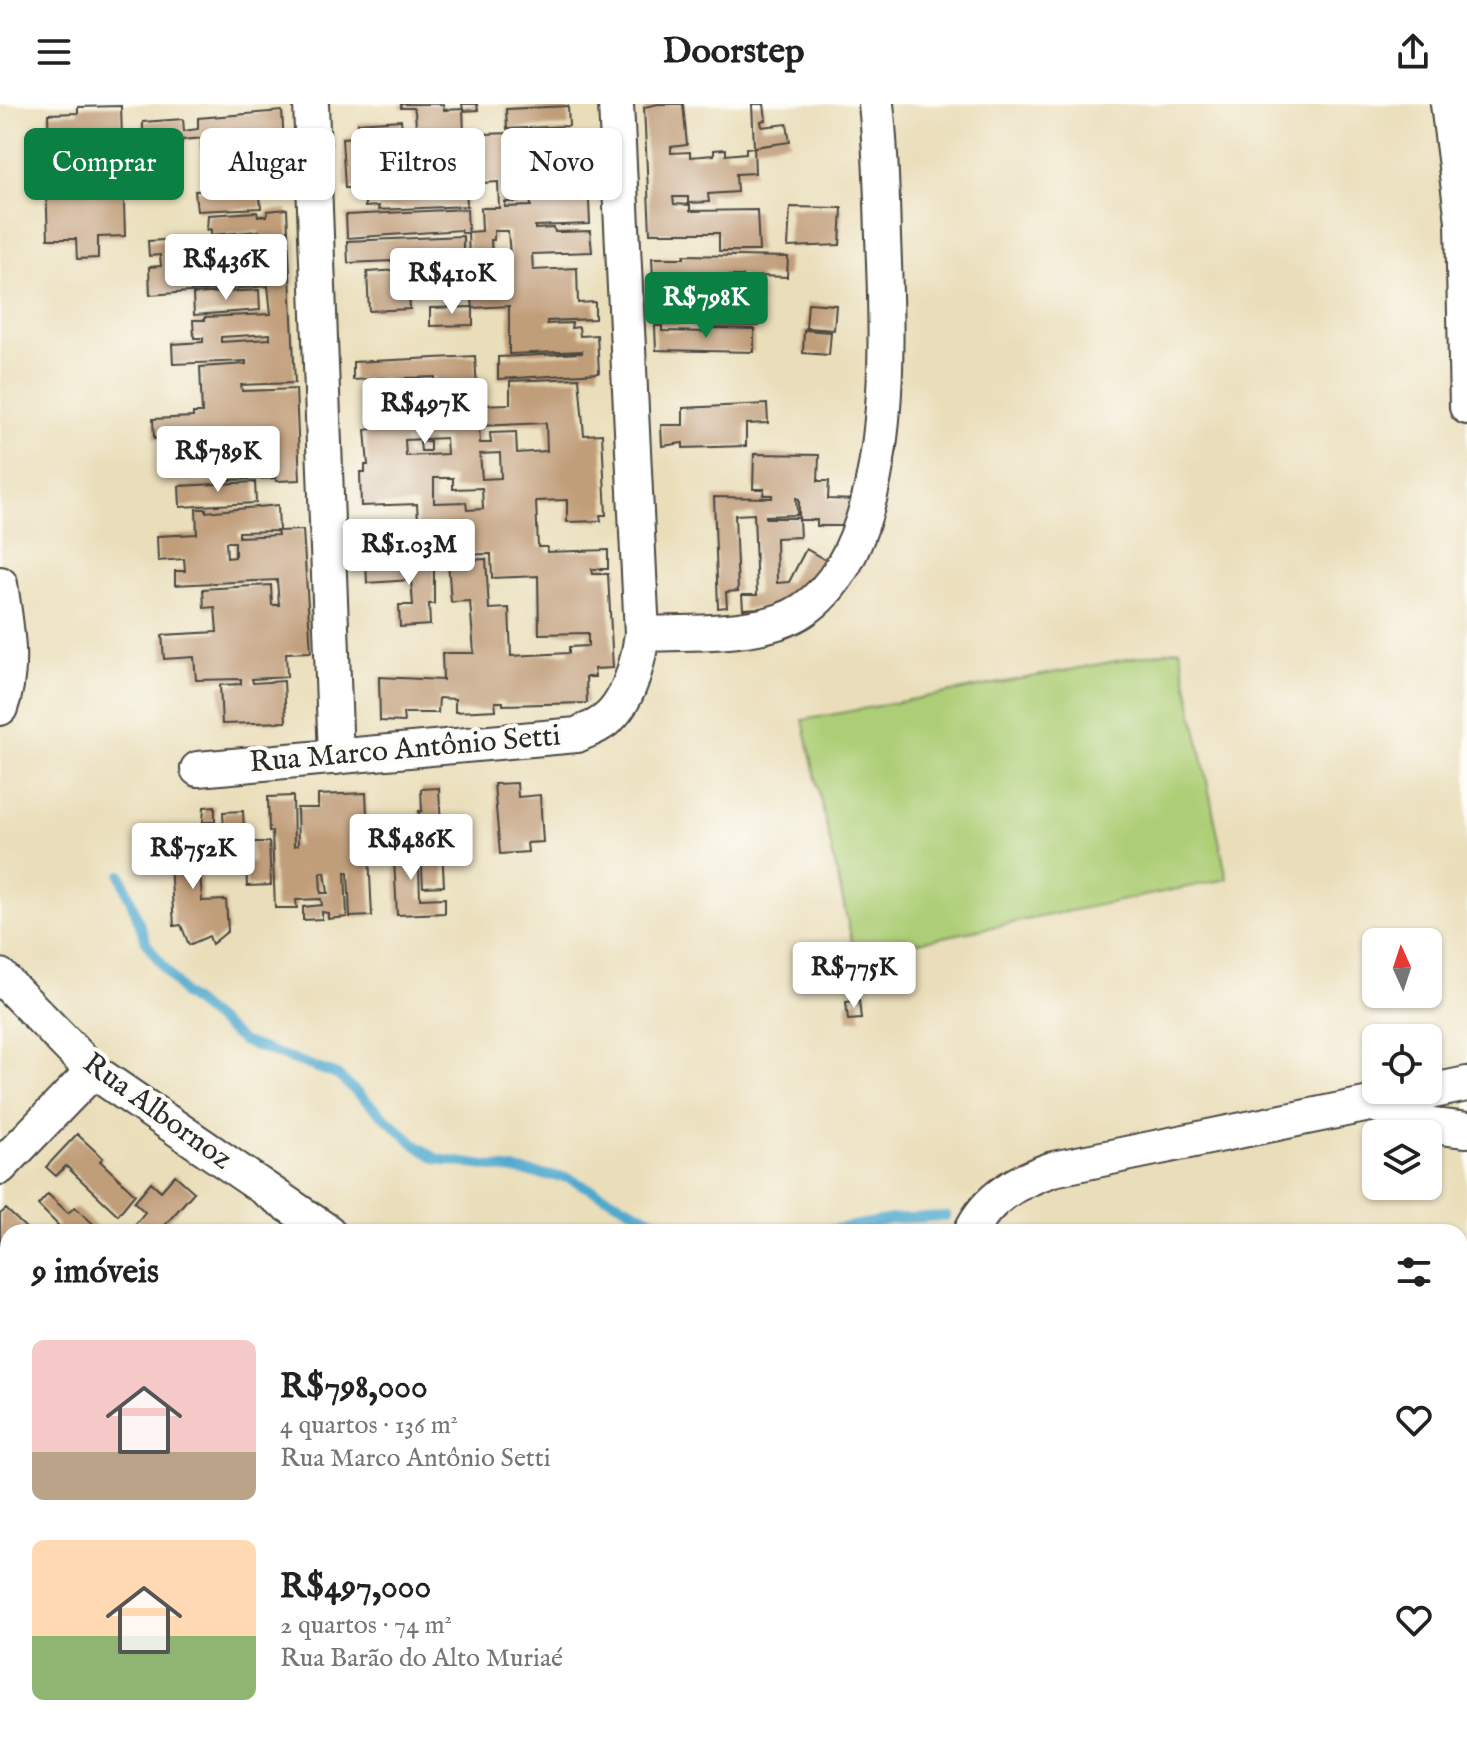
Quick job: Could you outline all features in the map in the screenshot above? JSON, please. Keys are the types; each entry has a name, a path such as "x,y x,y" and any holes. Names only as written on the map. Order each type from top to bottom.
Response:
{"street":[{"path":"311,104 336,757"},
{"name":"Rua Marco Antônio Setti","path":"198,769 577,735 603,723 624,696 637,669 642,634 616,104"},
{"path":"642,634 730,630 771,623 803,610 833,581 859,534 880,444 887,327 876,104"},
{"path":"1448,104 1463,221 1467,407"},
{"path":"0,584 8,643 8,688 0,708"},
{"name":"Rua Albornoz","path":"0,976 93,1071 316,1224"},
{"path":"0,1167 93,1071"},
{"path":"1442,1089 1467,1084"},
{"path":"977,1224 989,1206 1007,1189 1053,1169 1366,1104"},
{"path":"1374,1104 1432,1126 1467,1130"}],"green space":[{"path":"1180,649 1227,879 855,955 803,720"}],"building":[{"path":"401,104 443,104 444,110 463,109 464,128 402,128 416,127 413,108 401,108"},
{"path":"462,104 477,104 478,110 463,111"},
{"path":"683,104 687,145 671,147 671,153 690,152 690,157 714,155 714,150 726,149 726,155 746,153 746,148 754,147 755,173 736,174 737,192 708,194 709,202 688,203 688,197 673,197 674,204 690,205 690,211 757,210 759,251 719,251 719,233 650,233 644,107"},
{"path":"752,104 764,104 766,120 761,121 762,127 787,124 790,142 754,147"},
{"path":"121,106 122,128 48,128 48,114 78,113 78,107"},
{"path":"568,106 569,126 507,128 506,109"},
{"path":"282,111 283,128 200,128 200,138 184,140 184,131 198,129 198,118"},
{"path":"183,119 184,128 143,128 143,122"},
{"path":"401,120 402,128 358,128 358,123"},
{"path":"501,133 501,200 519,200 505,202 505,207 531,206 531,200 589,200 590,224 535,226 535,229 590,231 592,252 532,254 533,270 577,268 578,303 595,302 595,319 547,321 547,324 572,323 571,328 579,327 580,336 597,335 599,373 498,379 498,357 582,353 509,354 509,306 473,308 471,293 490,292 489,274 500,274 500,256 510,256 508,231 494,231 492,257 469,258 468,233 461,230 347,238 346,215 467,209 468,232 482,231 481,208 499,208 498,182 485,183 485,134"},
{"path":"351,137 351,188 345,188 342,138"},
{"path":"195,191 200,191 200,200 260,200 261,208 197,211"},
{"path":"47,200 124,200 125,236 98,237 98,258 77,259 76,239 48,239"},
{"path":"365,200 467,200 467,206 378,210 379,206 365,207"},
{"path":"790,207 842,208 840,245 788,247"},
{"path":"287,209 295,383 241,385 242,391 296,389 300,480 230,480 229,458 201,459 200,436 154,439 153,419 193,417 193,413 202,413 200,367 246,364 246,361 173,364 172,344 203,342 203,338 194,338 193,320 271,314 268,286 150,295 149,267 161,266 160,255 149,256 148,241 228,236 229,244 253,242 252,234 259,234 259,231 211,235 211,229 207,230 208,215 257,212 258,216 267,216 267,211","holes":["266,258 266,265 230,268 180,272 179,265","270,334 270,339 221,342 221,337","274,432 274,438 238,440 238,434"]},
{"path":"463,236 463,258 348,263 347,241"},
{"path":"684,255 788,257 787,277 760,276 759,326 663,324 664,299 654,299 652,258 684,258","holes":["671,275 743,276 743,281 671,279","672,300 745,301 745,304 671,304"]},
{"path":"401,270 401,276 408,275 410,309 369,311 367,272"},
{"path":"259,290 260,310 194,315 193,294"},
{"path":"808,303 836,305 834,330 806,328"},
{"path":"473,307 473,325 430,326 430,308"},
{"path":"655,326 662,326 662,331 754,329 754,352 656,350"},
{"path":"804,330 831,332 829,355 803,353"},
{"path":"475,356 478,405 510,404 510,381 579,378 584,435 602,434 606,515 600,515 601,521 567,522 567,500 536,501 538,547 547,547 547,552 608,550 608,569 592,569 593,574 608,574 613,668 594,669 595,677 586,677 587,703 503,705 503,702 495,702 496,710 455,712 455,699 439,698 438,713 403,713 404,722 380,721 379,677 443,680 442,653 474,653 470,601 451,602 448,561 486,559 489,609 509,608 511,656 569,653 569,647 588,646 588,633 539,634 538,576 492,578 491,554 420,555 417,504 361,506 360,472 365,472 365,465 368,465 365,430 372,429 372,417 445,414 445,406 389,409 388,390 427,388 427,383 435,383 435,377 406,378 407,384 387,386 386,378 353,380 353,362","holes":["546,423 547,451 517,453 516,432 490,433 491,443 480,443 479,426","446,438 447,454 406,456 405,440","500,453 501,478 482,479 480,454","434,478 453,478 453,489 482,488 483,509 467,510 466,502 434,503"]},
{"path":"767,404 768,423 746,424 746,446 683,448 683,443 662,446 661,425 683,425 683,408"},
{"path":"430,441 430,451 421,451 420,442"},
{"path":"754,454 819,455 818,481 829,481 828,499 856,500 844,526 817,526 817,520 799,520 800,537 776,538 777,583 789,582 806,549 827,561 792,606 743,609 742,595 757,595 754,514 735,515 738,591 726,592 727,607 718,608 714,497 772,498 772,495 763,495 764,489 753,489","holes":["796,498 799,499 799,518 766,518 797,515"]},
{"path":"255,482 256,503 180,507 179,486"},
{"path":"278,505 279,531 303,530 311,652 286,653 287,677 252,679 253,683 284,681 286,722 222,724 220,685 241,684 241,679 196,680 194,657 164,659 162,635 217,632 215,607 204,608 203,589 271,585 272,605 279,605 277,580 175,585 175,571 185,571 184,559 158,561 157,536 197,534 196,509 206,509 206,512","holes":["277,531 278,535 239,537 239,532","226,542 235,542 235,557 227,558"]},
{"path":"434,559 434,604 429,604 430,625 400,627 399,605 413,605 411,580 367,583 366,563"},
{"path":"517,783 518,797 540,795 543,842 527,843 528,852 500,854 494,784"},
{"path":"439,788 444,886 423,887 419,811 422,811 421,789"},
{"path":"366,793 372,916 350,917 348,872 345,872 347,917 328,919 328,913 322,912 322,919 303,920 303,907 322,905 321,899 296,900 297,908 275,908 268,797 293,796 294,846 298,845 297,808 318,808 318,795","holes":["325,872 328,893 321,893 320,873"]},
{"path":"215,806 215,822 203,822 204,807"},
{"path":"243,811 245,851 225,854 223,812"},
{"path":"197,827 202,901 226,900 228,931 212,944 209,936 189,945 181,925 174,926 170,864 171,853 179,852 178,845 166,846 166,831"},
{"path":"418,839 420,899 445,898 445,913 397,915 393,840"},
{"path":"252,842 269,842 271,885 247,886 246,862 253,862"},
{"path":"859,1000 861,1019 848,1020 846,1002"},
{"path":"77,1134 135,1194 118,1215 66,1166 56,1176 46,1167"},
{"path":"175,1175 194,1192 166,1224 135,1224 145,1212 134,1202 151,1182 161,1191"},
{"path":"48,1194 68,1213 75,1207 93,1224 57,1224 38,1205"},
{"path":"6,1209 22,1224 0,1224 0,1214"}],"waterway":[{"path":"121,875 147,944 184,994 242,1041 337,1075 417,1146 437,1159 568,1178 662,1224"},
{"path":"864,1224 946,1216"}]}
